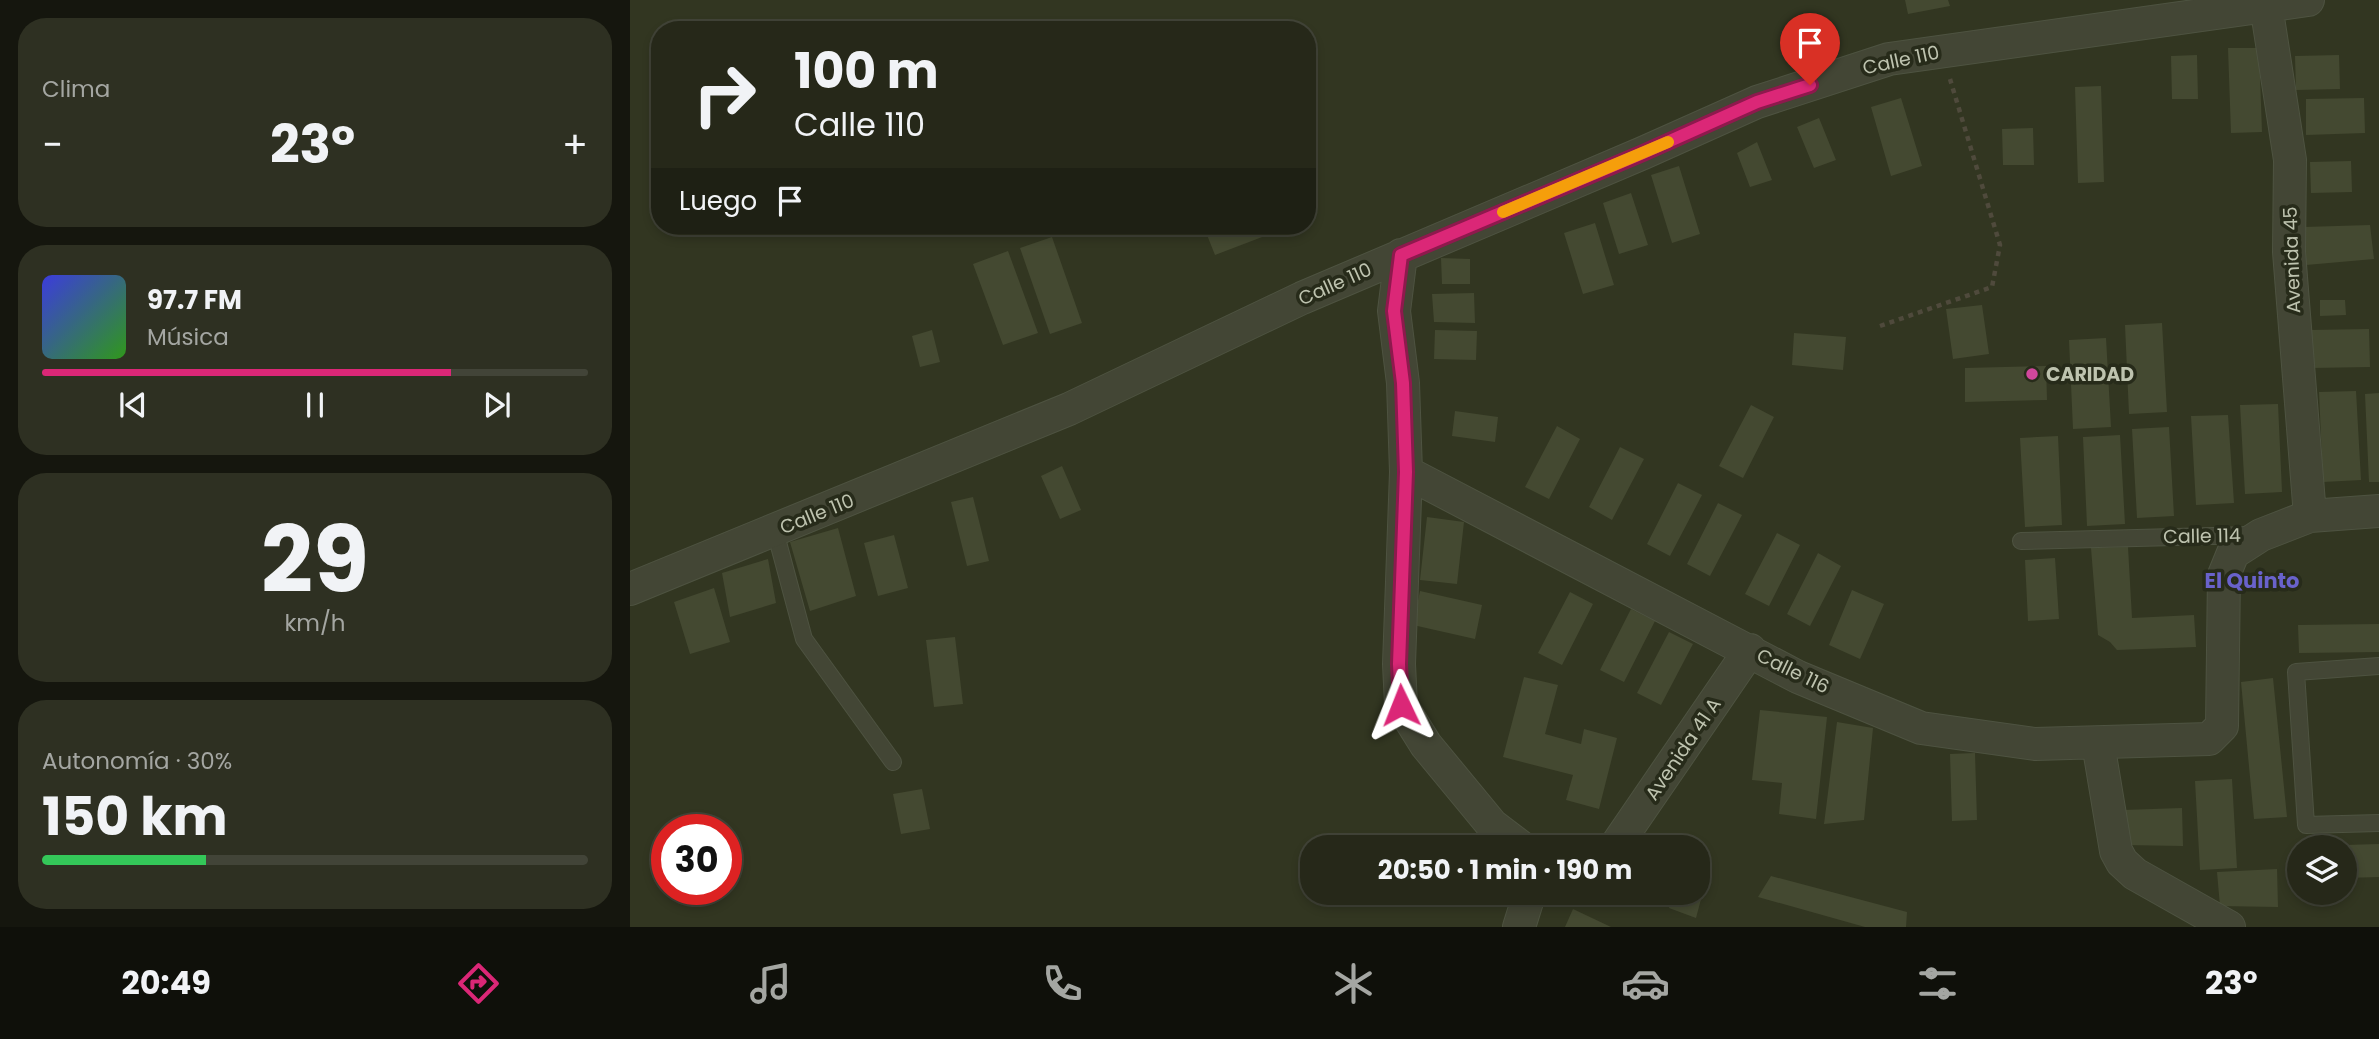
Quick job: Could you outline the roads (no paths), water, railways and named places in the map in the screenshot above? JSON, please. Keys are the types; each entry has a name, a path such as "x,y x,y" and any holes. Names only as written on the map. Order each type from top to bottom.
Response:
{"street":[{"name":"Calle 110","path":"630,589 1069,409 1302,298 1757,102 1889,59 2308,0"},
{"name":"Avenida 45","path":"2266,5 2290,160 2289,252 2310,516"},
{"path":"1401,255 1394,311 1403,383 1406,472 1399,664 1401,705 1426,745 1492,825 1505,835"},
{"name":"Calle 116","path":"1406,472 1751,650 1798,677 1921,728 2035,744 2209,739 2214,735 2222,726 2224,575 2233,552 2261,535"},
{"name":"Calle 114","path":"2261,535 2310,516 2379,511"},
{"name":"Avenida 41 A","path":"1623,835 1751,650"},
{"path":"2098,743 2116,851 2122,862 2135,874 2229,927"},
{"path":"1519,927 1526,905"}],"lane":[{"path":"775,531 804,639 893,762"},
{"name":"Calle 114","path":"2021,541 2261,535"},
{"path":"2379,666 2296,672 2306,825 2379,822"}],"place":[{"name":"CARIDAD","path":"2032,374"}],"district":[{"name":"El Quinto","path":"2252,580"}]}
